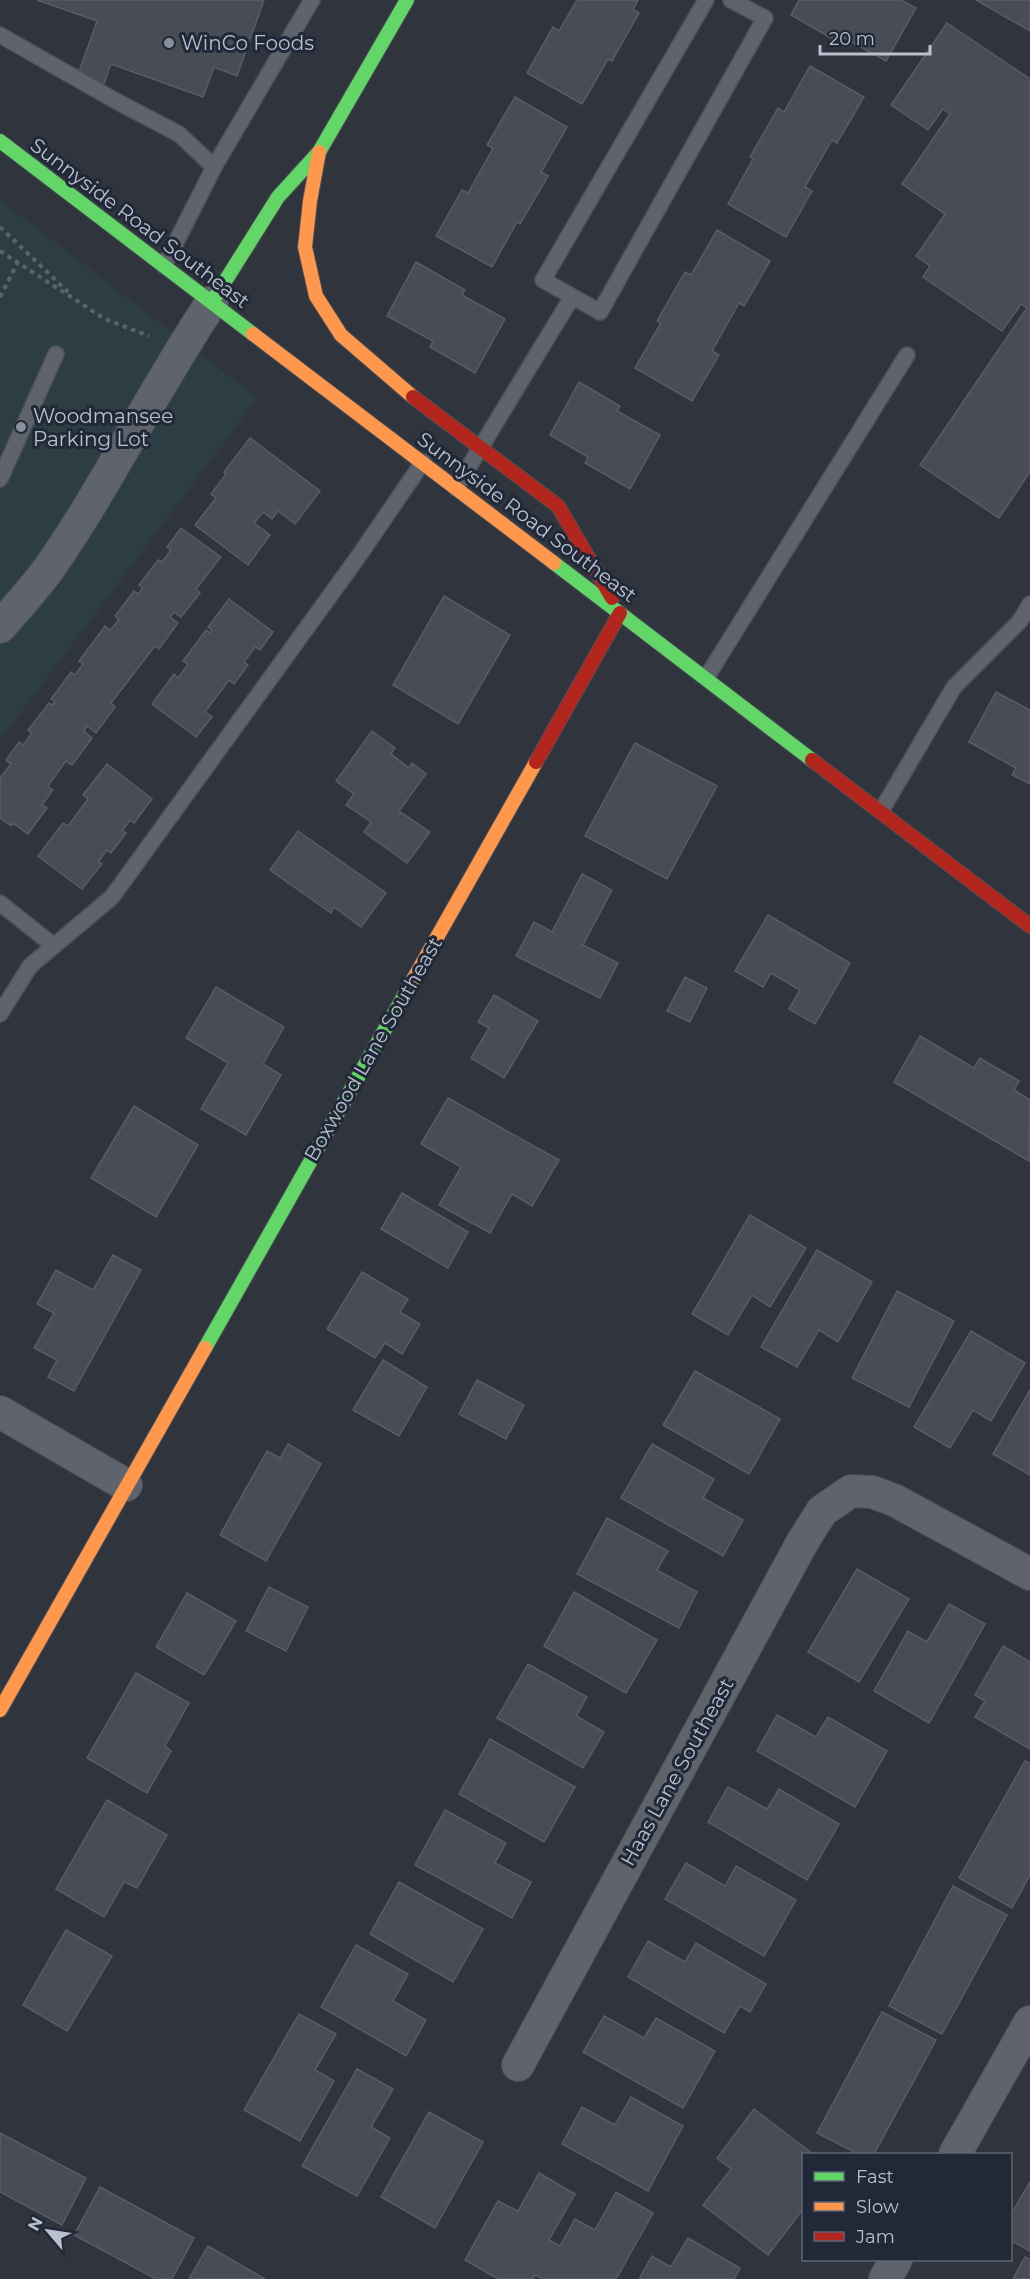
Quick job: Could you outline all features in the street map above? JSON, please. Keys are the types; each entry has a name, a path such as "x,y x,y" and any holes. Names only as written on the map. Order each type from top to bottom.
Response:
{"main road":[{"path":"212,302 278,197 319,152 407,0"},
{"name":"Sunnyside Road Southeast","path":"0,141 1030,926"},
{"path":"319,152 305,247 316,296 327,316 341,335 400,388 558,506 620,612"},
{"name":"Boxwood Lane Southeast","path":"0,1710 620,612"}],"street":[{"path":"0,627 49,569 85,514 178,352 212,302"},
{"path":"0,1412 126,1485"},
{"name":"Haas Lane Southeast","path":"518,2065 803,1541 822,1511 851,1491 872,1491 894,1500 1030,1574"},
{"path":"956,2153 1030,2022"},
{"path":"885,2279 895,2261"}],"lane":[{"path":"164,266 214,167 312,0"},
{"path":"705,0 543,280 600,312 765,18 730,0"},
{"path":"0,35 179,134 214,167"},
{"path":"456,488 572,297"},
{"path":"0,480 56,354"},
{"path":"706,678 907,355"},
{"path":"0,1014 30,966 112,897 358,557 423,462"},
{"path":"881,811 954,687 1020,621 1030,604"},
{"path":"0,903 54,946"}],"path":[{"path":"0,227 75,299"},
{"path":"0,251 105,318 140,332 178,352"},
{"path":"0,297 18,262"}],"shaded area":[{"path":"0,200 258,398 0,741"}],"building":[{"name":"WinCo Foods","path":"37,0 264,0 237,76 214,67 203,97 111,64 103,86 77,77 97,21"},
{"path":"577,0 638,0 633,10 639,13 612,61 608,59 582,104 527,73 553,27 559,31"},
{"path":"799,0 901,0 916,8 886,61 839,35 836,41 791,15"},
{"path":"976,0 1030,0 1030,31"},
{"path":"947,23 1030,79 1030,472 999,518 920,465 1027,308 1021,304 1002,331 923,277 930,266 916,256 945,214 902,184 950,114 943,109 928,130 891,105"},
{"path":"810,66 864,97 837,143 832,140 805,187 812,191 786,237 728,204 753,159 750,157 778,108 784,112"},
{"path":"515,97 567,127 541,172 548,176 520,224 517,222 492,267 436,236 462,190 468,193 493,148 487,145"},
{"path":"717,230 770,261 744,306 739,303 712,351 719,355 692,401 635,368 661,323 657,321 685,272 691,275"},
{"path":"416,262 465,290 462,295 505,319 475,373 430,347 433,341 387,316"},
{"path":"579,382 620,406 617,411 660,435 630,489 585,463 588,457 550,435"},
{"path":"250,438 320,491 295,524 278,511 272,519 263,512 254,523 270,535 248,565 195,525 216,498 211,494 226,474 224,472"},
{"path":"181,528 221,557 196,589 200,593 181,617 174,612 170,617 178,623 159,649 155,646 111,703 115,707 96,733 87,726 84,731 92,738 72,765 66,761 48,786 53,790 42,805 47,808 28,834 13,823 11,826 0,818 0,776 11,764 6,760 19,742 23,745 32,733 28,730 49,703 52,705 55,702 51,699 71,672 75,675 83,664 79,661 105,626 110,630 119,620 115,616 134,591 138,594 143,588 139,585 158,560 162,562 171,550 167,547"},
{"path":"444,596 510,635 458,724 393,685"},
{"path":"229,599 273,632 260,650 255,647 244,662 248,665 234,684 229,680 205,712 212,717 196,737 152,704 174,674 178,678 188,664 183,661 206,630 210,633 212,630 208,627"},
{"path":"996,692 1030,710 1030,784 1012,775 1016,768 969,742"},
{"path":"372,731 395,748 391,754 409,768 412,763 426,774 399,811 430,832 407,863 364,832 371,822 346,805 354,794 336,781"},
{"path":"635,743 717,786 667,879 585,836"},
{"path":"107,764 152,799 134,823 130,820 122,831 126,833 111,853 107,850 98,862 102,864 82,889 38,856 63,823 68,826 88,799 83,795"},
{"path":"298,831 386,893 361,927 334,907 331,913 270,870"},
{"path":"582,874 612,890 583,945 618,963 600,998 516,956 534,922 552,932"},
{"path":"768,915 850,963 815,1024 789,1009 800,990 771,973 763,987 735,971"},
{"path":"685,977 707,988 690,1022 667,1011"},
{"path":"216,987 284,1027 263,1064 281,1075 246,1135 201,1109 228,1063 186,1038"},
{"path":"494,995 538,1021 504,1078 471,1058 489,1028 478,1022"},
{"path":"920,1036 974,1068 980,1058 1019,1081 1014,1090 1030,1100 1029,1161 894,1082"},
{"path":"448,1098 559,1160 532,1206 512,1194 490,1233 439,1205 461,1167 421,1144"},
{"path":"134,1106 198,1145 156,1217 91,1178"},
{"path":"402,1193 468,1232 448,1268 381,1229"},
{"path":"750,1215 806,1248 770,1307 752,1295 728,1335 692,1314"},
{"path":"817,1250 872,1282 838,1342 819,1330 797,1367 761,1347"},
{"path":"113,1255 141,1270 74,1391 48,1377 57,1360 34,1348 54,1313 37,1304 56,1270 93,1290"},
{"path":"362,1272 408,1299 400,1312 420,1324 402,1354 385,1343 375,1358 327,1329"},
{"path":"897,1291 954,1321 909,1407 852,1378"},
{"path":"971,1331 1025,1363 991,1421 973,1410 950,1448 914,1427"},
{"path":"383,1360 427,1387 399,1436 353,1410"},
{"path":"695,1371 780,1419 749,1474 663,1425"},
{"path":"477,1380 524,1405 506,1439 459,1414"},
{"path":"1030,1390 1030,1475 993,1454"},
{"path":"288,1444 321,1464 266,1561 220,1535 267,1451 280,1458"},
{"path":"652,1444 714,1479 703,1498 743,1520 723,1556 621,1498"},
{"path":"607,1518 668,1551 657,1570 697,1592 679,1628 577,1574"},
{"path":"857,1569 909,1599 859,1682 808,1652"},
{"path":"269,1587 308,1607 286,1651 246,1631"},
{"path":"574,1592 657,1640 626,1693 544,1646"},
{"path":"187,1593 236,1621 204,1675 156,1647"},
{"path":"949,1604 985,1624 929,1723 874,1691 908,1631 927,1642"},
{"path":"1003,1646 1030,1662 1030,1749 975,1717 985,1701 975,1695"},
{"path":"528,1664 587,1697 576,1716 604,1732 583,1768 497,1718"},
{"path":"136,1673 189,1703 165,1746 171,1751 147,1793 87,1758"},
{"path":"777,1715 816,1737 828,1717 887,1751 855,1807 757,1751"},
{"path":"490,1739 575,1787 544,1842 459,1794"},
{"path":"1025,1761 1030,1763 1030,1875 1012,1908 959,1878"},
{"path":"728,1787 767,1809 779,1789 839,1824 807,1880 708,1822"},
{"path":"107,1800 167,1835 137,1888 124,1882 104,1917 56,1889"},
{"path":"445,1810 506,1843 495,1863 531,1882 512,1918 415,1865"},
{"path":"686,1863 725,1886 736,1866 796,1900 764,1956 665,1899"},
{"path":"399,1882 483,1929 453,1982 370,1934"},
{"path":"953,1886 1007,1915 942,2034 889,2006"},
{"path":"66,1930 112,1956 67,2031 23,2005"},
{"path":"648,1941 685,1962 696,1943 766,1984 750,2012 740,2006 724,2033 628,1977"},
{"path":"356,1945 408,1974 393,2001 426,2020 406,2056 321,2007"},
{"path":"882,2012 936,2040 875,2153 856,2153 817,2133"},
{"path":"299,2014 336,2034 315,2070 334,2081 300,2141 244,2110"},
{"path":"604,2016 644,2038 656,2018 715,2051 683,2108 583,2052"},
{"path":"357,2069 393,2089 371,2127 390,2138 357,2196 302,2166"},
{"path":"631,2097 683,2126 648,2191 562,2144 582,2107 615,2125"},
{"path":"754,2109 812,2153 802,2153 802,2211 768,2255 703,2205 731,2169 717,2158"},
{"path":"429,2112 483,2142 435,2228 381,2197"},
{"path":"0,2133 86,2178 62,2225 0,2192"},
{"path":"539,2173 575,2194 549,2240 560,2246 575,2219 595,2230 616,2192 653,2213 616,2279 543,2279 535,2275 533,2279 498,2279 465,2260 498,2201 518,2211"},
{"path":"1030,2182 1030,2251 1012,2241 1012,2213"},
{"path":"100,2187 194,2238 172,2279 156,2279 74,2235"},
{"path":"688,2238 740,2268 734,2279 639,2279 652,2256 671,2267"},
{"path":"208,2246 265,2279 189,2279"},
{"path":"1025,2257 1030,2259 1030,2279 1013,2279"}],"traffic: fast":[{"path":"212,302 278,197 319,152 407,0"},
{"path":"0,141 253,334"},
{"path":"554,563 812,760"},
{"path":"205,1348 414,978"}],"traffic: slow":[{"path":"319,152 305,247 316,296 341,335 413,397"},
{"path":"253,334 554,563"},
{"path":"414,978 536,762"},
{"path":"0,1710 205,1348"}],"traffic: jam":[{"path":"413,397 558,506 612,598"},
{"path":"536,762 620,613"},
{"path":"812,760 1030,926"}],"place":[{"name":"WinCo Foods","path":"169,43"},
{"name":"Woodmansee Parking Lot","path":"21,427"}]}
